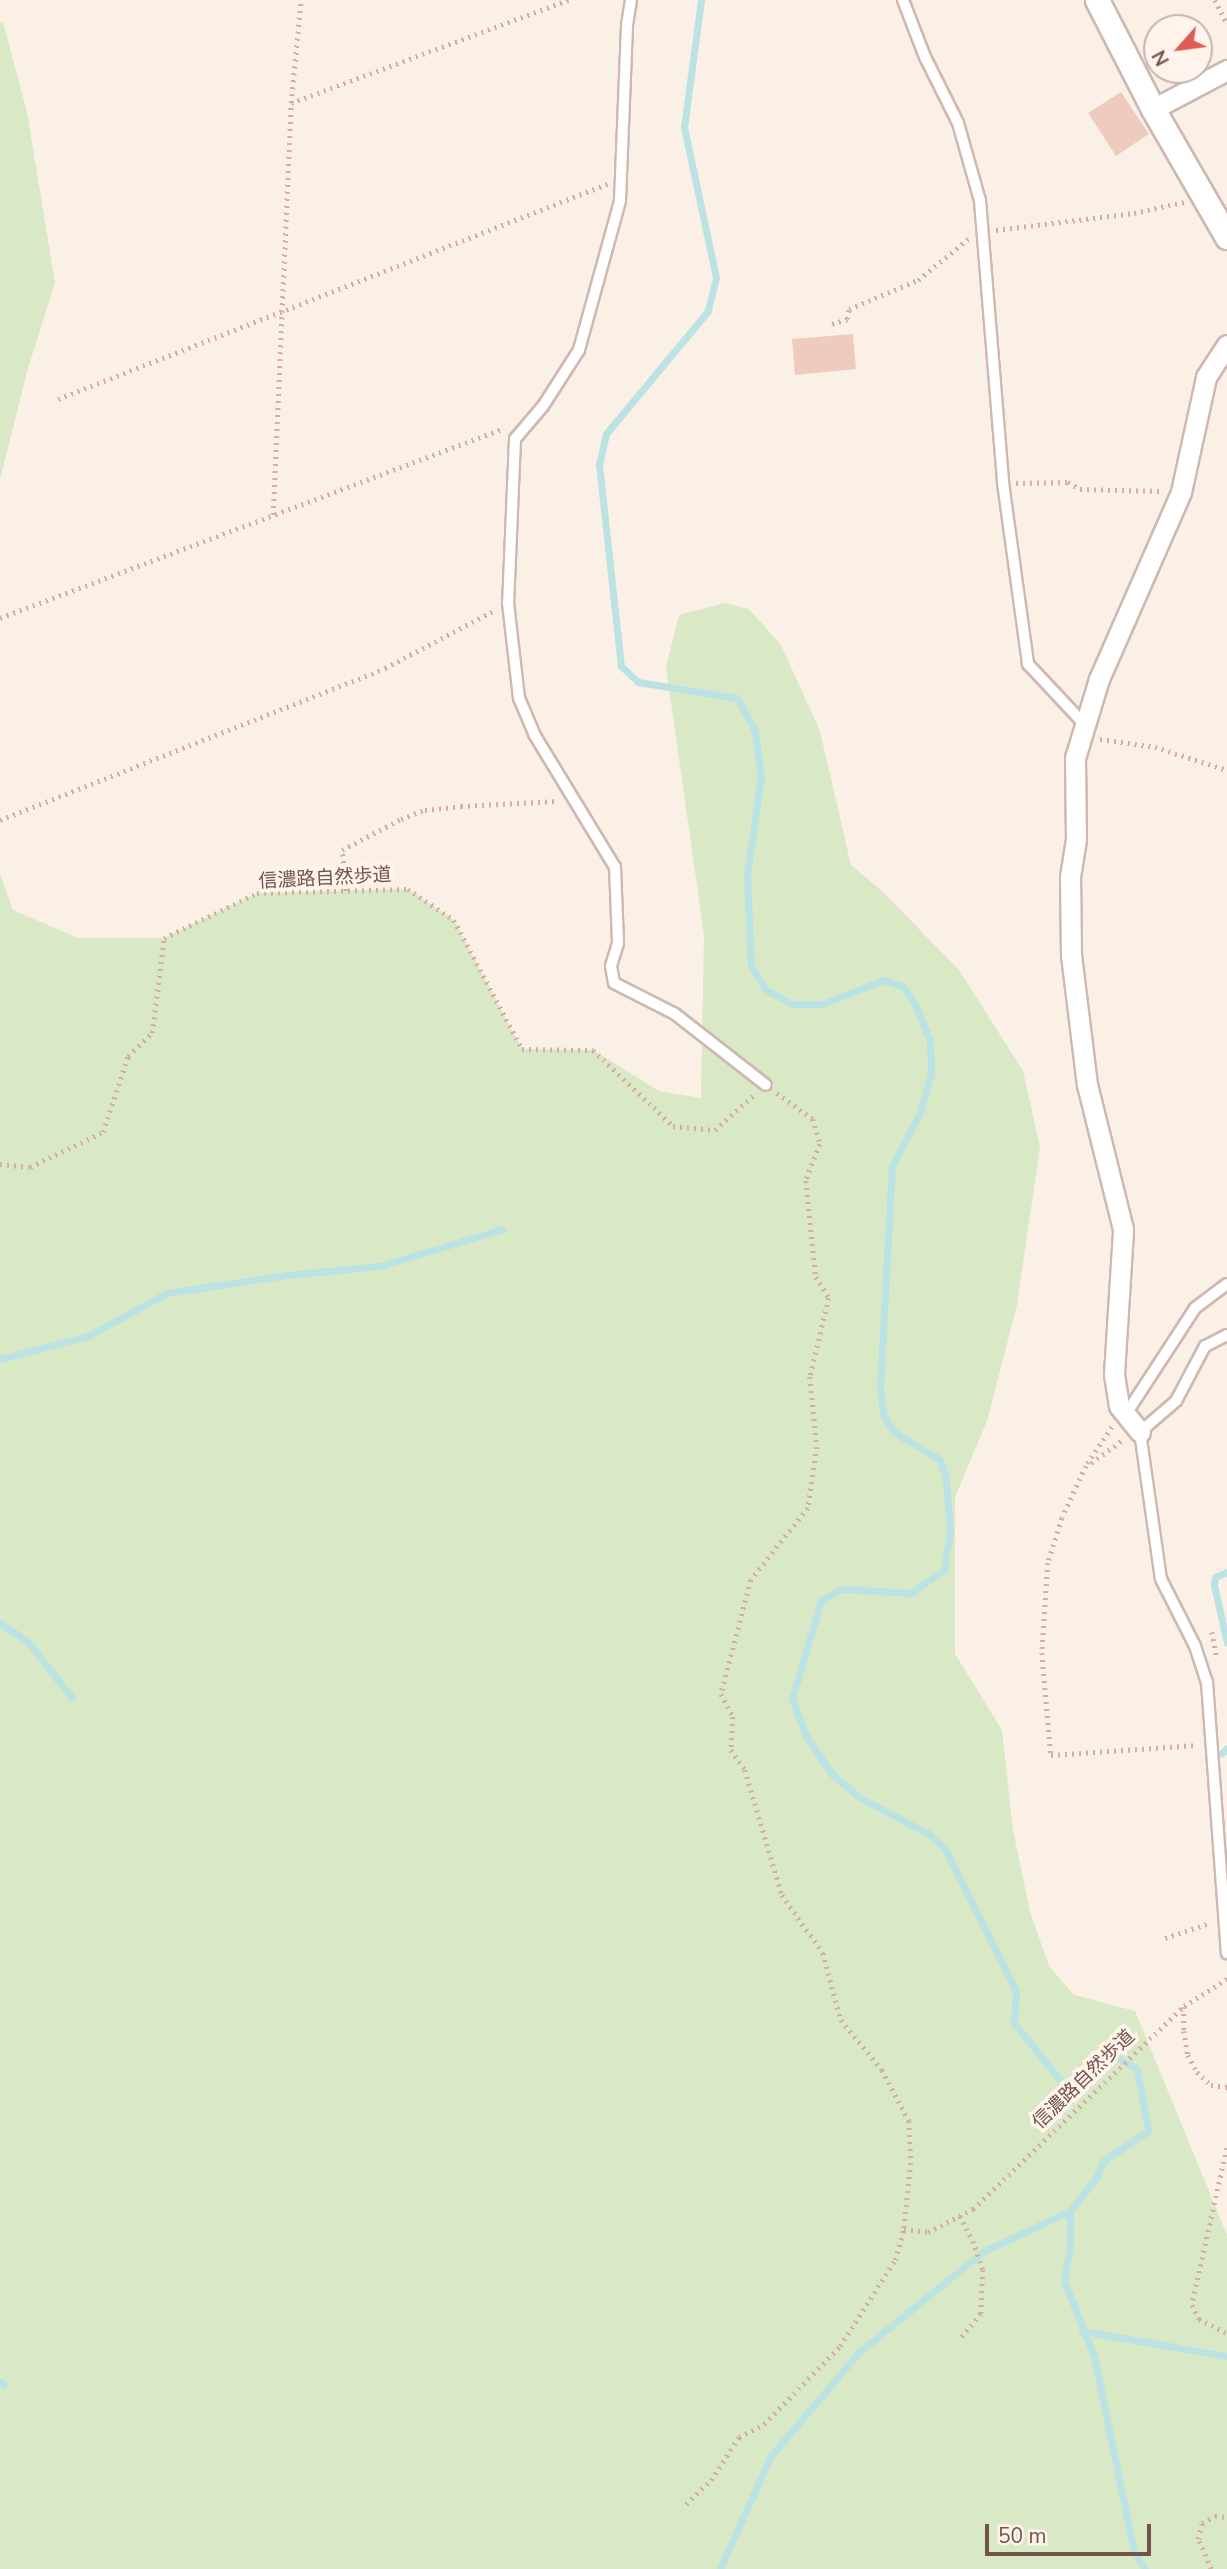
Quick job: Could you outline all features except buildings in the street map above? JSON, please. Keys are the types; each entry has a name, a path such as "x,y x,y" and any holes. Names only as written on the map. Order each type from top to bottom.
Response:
{"street":[{"path":"1097,0 1153,109 1202,198 1227,237"},
{"path":"1153,109 1227,70"},
{"path":"1140,1432 1122,1410 1114,1374 1124,1229 1087,1085 1071,956 1070,877 1076,841 1075,758 1099,679 1181,492 1206,377 1227,345"}],"lane":[{"path":"631,0 627,26 620,201 579,350 515,439 508,603 519,698 534,734 615,867 618,943 611,966 614,983 675,1014 766,1085"},
{"path":"903,0 925,57 958,123 980,201 1003,483 1028,664 1083,731"},
{"path":"1122,1410 1195,1308 1227,1284"},
{"path":"1227,1335 1205,1346 1176,1401 1140,1432 1161,1579 1195,1646 1207,1682 1212,1745 1222,1809 1227,1953"}],"path":[{"path":"273,515 291,103 301,0"},
{"path":"291,103 568,0"},
{"path":"1215,0 1227,24"},
{"path":"58,399 621,178"},
{"path":"832,324 846,319 849,309 918,280 961,242 982,232 1133,213 1202,198"},
{"path":"0,618 502,429 524,429"},
{"path":"1003,483 1068,482 1080,489 1181,492"},
{"path":"0,820 385,668 508,603"},
{"path":"1083,731 1155,747 1227,770"},
{"path":"346,891 342,850 401,819 425,810 461,806 574,800"},
{"name":"信濃路自然歩道","path":"0,1164 30,1167 103,1132 128,1056 152,1033 164,938 257,893 408,889 454,920 522,1049 593,1050 673,1126 715,1130 766,1085"},
{"path":"686,2504 711,2480 739,2437 764,2424 840,2346 895,2260 904,2229 911,2163 909,2121 882,2070 841,2020 823,1953 782,1895 745,1770 732,1750 733,1717 721,1694 751,1580 808,1508 817,1447 810,1377 829,1298 816,1277 806,1181 820,1144 813,1119 766,1085"},
{"path":"1122,1410 1111,1431 1086,1466 1062,1518 1048,1563 1042,1653 1051,1755 1212,1745"},
{"path":"1086,1466 1114,1444 1140,1432"},
{"path":"1165,1938 1224,1920"},
{"name":"信濃路自然歩道","path":"904,2229 928,2232 973,2209 1153,2034 1184,2006 1227,1979"},
{"path":"1184,2006 1188,2055 1197,2072 1211,2085 1227,2087"},
{"path":"1227,2148 1192,2305 1199,2319 1227,2333"},
{"path":"960,2216 973,2241 983,2270 981,2314 960,2339"},
{"path":"1211,2569 1198,2539 1202,2523 1215,2516 1227,2516"}],"green space":[{"path":"0,22 3,22 27,112 55,283 28,368 0,479"},
{"path":"725,603 749,609 781,645 820,731 851,865 881,890 959,970 1023,1071 1040,1147 1017,1305 987,1421 955,1497 955,1654 1002,1730 1013,1830 1030,1912 1049,1966 1074,1995 1135,2011 1227,2235 1227,2569 0,2569 0,874 13,910 78,938 164,938 257,893 408,889 454,920 522,1049 593,1050 659,1091 701,1098 704,935 666,667 679,615"}],"waterway":[{"path":"701,0 684,127 716,278 708,311 606,434 599,464 621,666 638,682 737,698 755,731 761,776 747,875 751,966 766,990 792,1004 822,1004 884,980 904,987 916,1006 930,1041 931,1074 920,1113 892,1166 880,1387 883,1414 894,1432 940,1460 946,1479 950,1532 944,1570 911,1593 842,1589 821,1600 792,1699 806,1736 831,1773 857,1796 929,1834 945,1849 1016,1991 1014,2023 1064,2085 1110,2053 1137,2069 1148,2131 1103,2161 1096,2178 1070,2211 1070,2247 1064,2281 1094,2356 1134,2553 1145,2569"},
{"path":"0,1359 88,1336 167,1293 288,1275 380,1266 503,1229"},
{"path":"1227,1572 1215,1577 1214,1585 1227,1643"},
{"path":"0,1623 28,1642 72,1698"},
{"path":"1222,1753 1227,1748"},
{"path":"720,2569 770,2457 859,2352 984,2251 1070,2211"},
{"path":"1082,2331 1227,2356"}]}
